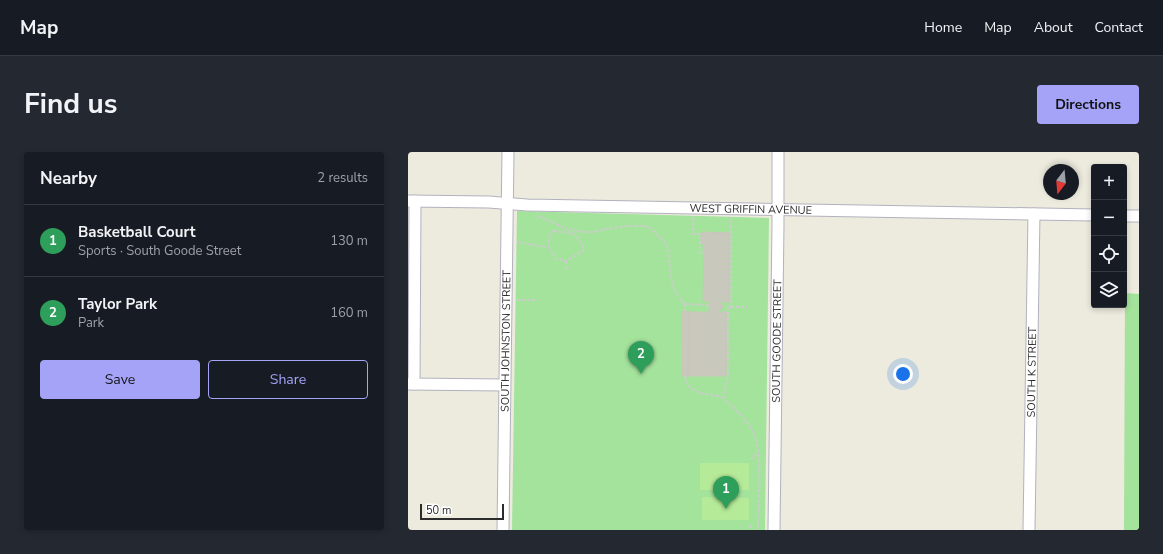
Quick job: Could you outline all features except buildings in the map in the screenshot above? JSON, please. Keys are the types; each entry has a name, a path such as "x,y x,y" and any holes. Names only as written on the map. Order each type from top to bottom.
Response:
{"street":[{"name":"SOUTH JOHNSTON STREET","path":"502,530 508,152"},
{"name":"SOUTH GOODE STREET","path":"774,530 778,152"},
{"name":"WEST GRIFFIN AVENUE","path":"412,201 693,208 1091,215"},
{"path":"412,201 411,384 504,385"},
{"name":"SOUTH K STREET","path":"1029,530 1034,214"},
{"path":"1127,216 1139,216"}],"path":[{"path":"693,208 693,234 700,234 700,253 704,254"},
{"path":"722,398 728,376 728,307 731,307 732,208"},
{"path":"535,215 573,232 584,245 583,251 566,262 556,260 549,246 549,236 554,231 573,232 593,232 629,226 646,226 651,228 667,245 674,289 685,304 685,311"},
{"path":"518,235 518,249"},
{"path":"518,242 544,247 549,246"},
{"path":"566,262 566,269"},
{"path":"517,300 535,300"},
{"path":"685,304 709,304"},
{"path":"731,307 748,307"},
{"path":"685,376 686,383 694,391 722,398 742,416 756,439 759,462 757,530"},
{"path":"751,459 758,452"},
{"path":"750,525 751,530"}],"green space":[{"path":"517,211 769,218 765,530 512,530"},
{"path":"1127,293 1139,294 1139,530 1124,530 1125,308 1127,308"},
{"path":"700,463 749,463 749,490 700,490"},
{"path":"702,497 749,498 749,520 702,520"}],"place":[{"name":"Taylor Park","path":"641,374"},
{"name":"Basketball Court","path":"726,509"}]}
